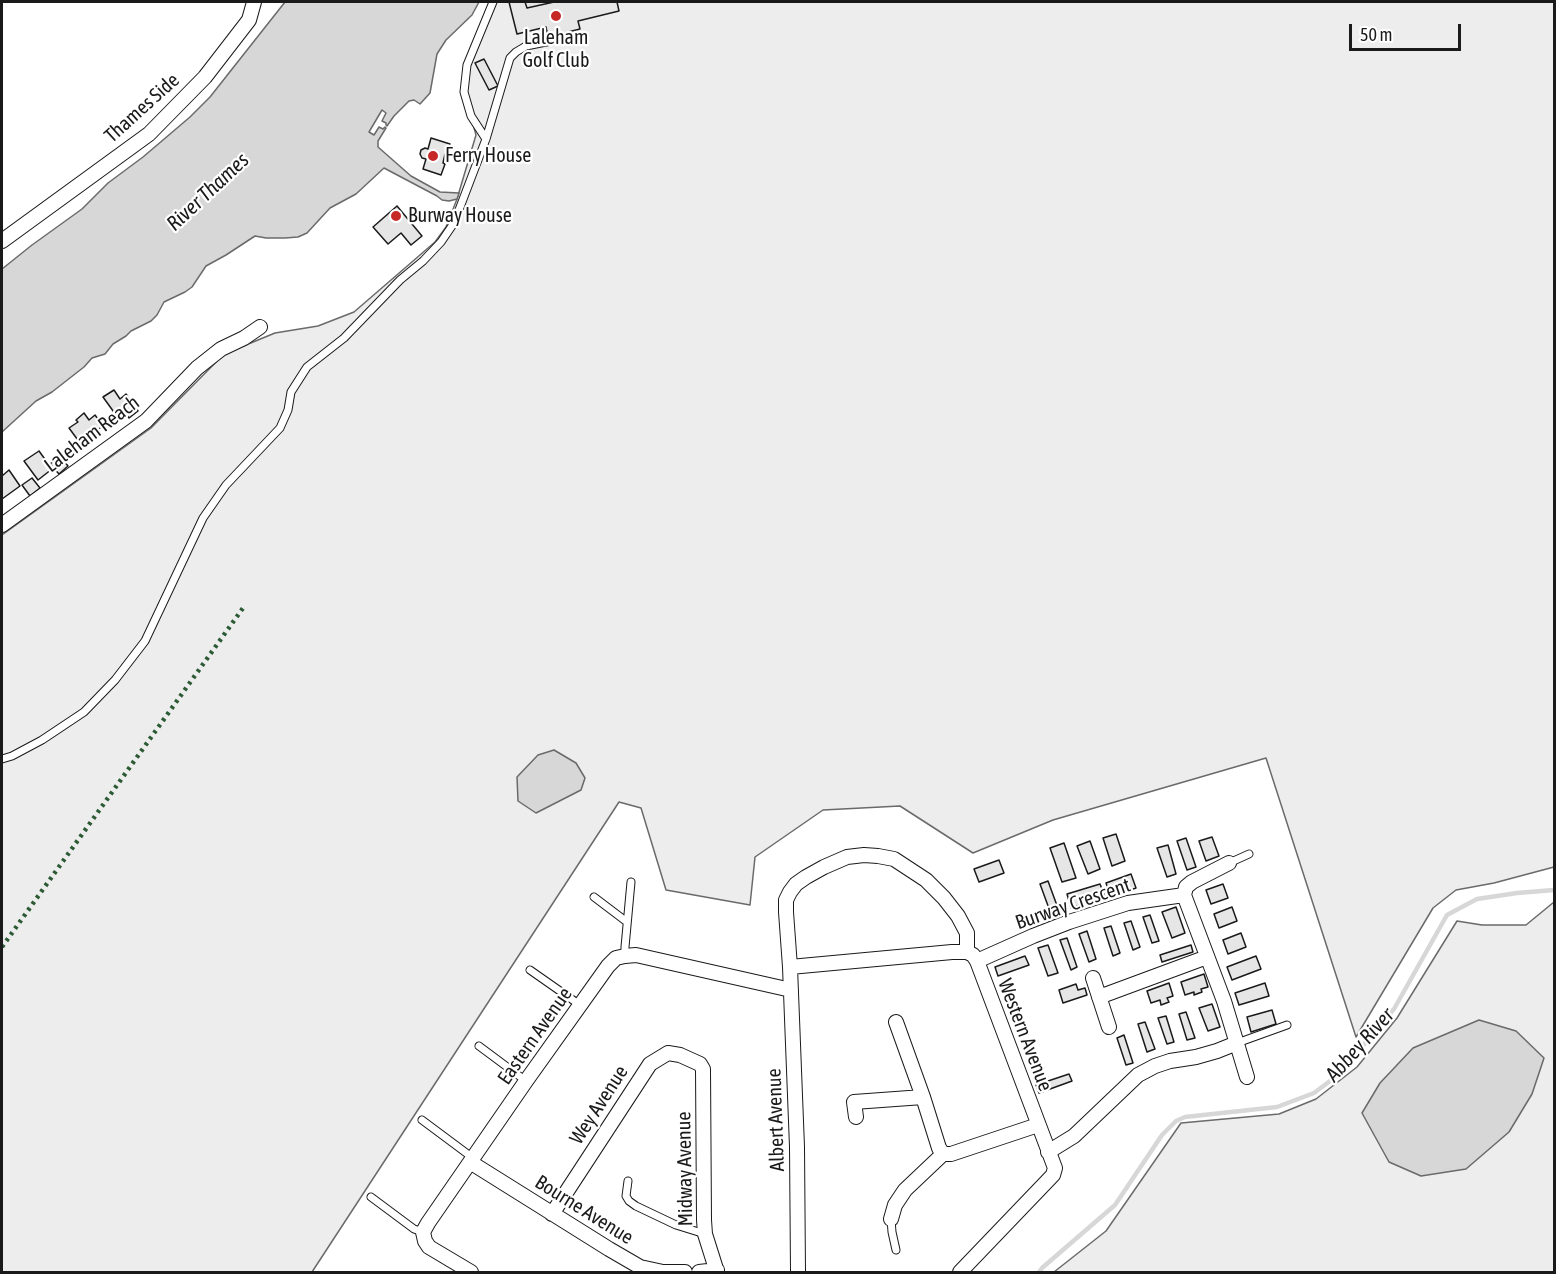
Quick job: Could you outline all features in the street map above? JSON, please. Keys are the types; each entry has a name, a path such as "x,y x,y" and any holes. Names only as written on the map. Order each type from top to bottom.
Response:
{"street":[{"name":"Thames Side","path":"2,241 149,134 206,77 249,20 254,2"},
{"name":"Laleham Reach","path":"2,525 146,421 197,368 221,349 260,327"},
{"name":"Western Avenue","path":"790,967 786,912 786,900 790,892 796,884 824,867 847,857 864,855 894,859 926,880 958,916 967,933 972,957 1054,1168 1053,1175 960,1272"},
{"path":"1229,863 1192,882 1186,887 1184,895 1224,1001 1247,1077"},
{"name":"Burway Crescent","path":"972,957 1128,903 1184,895"},
{"path":"626,956 636,956 791,990"},
{"name":"Eastern Avenue","path":"423,1232 608,966 616,958 626,956"},
{"path":"790,967 972,957"},
{"path":"1099,997 1207,957"},
{"name":"Albert Avenue","path":"790,967 797,1148 798,1272"},
{"path":"1093,978 1109,1027"},
{"path":"896,1022 943,1154"},
{"path":"1048,1152 1074,1136 1138,1075 1170,1061 1196,1057 1237,1043"},
{"name":"Wey Avenue","path":"552,1214 650,1064 668,1053 681,1055 699,1064"},
{"name":"Midway Avenue","path":"699,1064 703,1069 705,1234 717,1271"},
{"path":"856,1117 854,1102 923,1097"},
{"path":"891,1219 895,1204 905,1190 943,1154 951,1154 1038,1125"},
{"name":"Bourne Avenue","path":"471,1160 552,1214 640,1267 663,1272 685,1272"},
{"path":"423,1232 429,1247 471,1272"},
{"path":"699,1272 717,1271"}],"lane":[{"path":"486,139 471,116 464,92 466,65 493,2"},
{"path":"2,759 42,740 84,712 115,680 145,641 203,518 226,485 280,428 288,411 291,392 307,367 344,338 400,280 423,261 441,242 454,223 486,139 510,58 526,46 571,37"},
{"path":"1229,863 1249,854"},
{"path":"626,956 624,947 632,882"},
{"path":"594,897 627,922"},
{"path":"530,970 580,1005"},
{"path":"1237,1043 1287,1025"},
{"path":"479,1046 526,1081"},
{"path":"422,1120 471,1160"},
{"path":"628,1181 626,1196 636,1206 676,1225 705,1234"},
{"path":"371,1197 414,1229 423,1232"},
{"path":"891,1219 896,1250"}],"shaded area":[{"path":"493,2 1554,2 1554,867 1494,883 1456,890 1433,908 1356,1037 1266,758 1053,820 973,853 900,806 823,810 755,857 750,905 666,890 641,808 619,802 312,1272 2,1272 2,535 151,428 224,354 275,333 318,326 354,312 435,242 446,227 457,199 476,135 464,92 467,65"},
{"path":"1554,902 1554,1272 1054,1272 1106,1231 1181,1123 1279,1114 1316,1099 1357,1067 1397,1018 1457,921 1482,925 1526,925"}],"water":[{"name":"River Thames","path":"285,2 479,2 472,15 446,40 437,54 430,93 420,104 414,100 409,101 387,126 382,121 386,113 382,110 369,132 374,135 379,127 383,129 385,127 378,141 378,147 411,176 440,192 459,193 457,199 442,200 384,168 356,194 330,208 307,233 298,237 285,238 255,236 206,266 192,287 164,302 151,321 131,331 113,344 105,354 92,358 52,392 36,401 2,432 2,269 82,209 108,183 190,117 210,97"},
{"path":"554,750 576,763 585,778 581,790 536,813 518,801 517,777 538,755"},
{"path":"1479,1020 1516,1031 1544,1058 1532,1094 1509,1132 1466,1169 1421,1176 1389,1162 1362,1113 1380,1083 1413,1048"}],"building":[{"name":"Laleham Golf Club","path":"509,2 525,2 527,8 554,2 617,2 619,11 578,21 580,29 548,37 546,27 517,34"},
{"path":"525,2 554,2 527,8"},
{"path":"484,59 498,86 489,90 475,63"},
{"name":"Ferry House","path":"431,138 450,144 445,154 443,163 445,164 441,175 423,169 426,159 422,158 421,150 428,149"},
{"name":"Burway House","path":"397,206 422,236 411,245 401,233 388,244 373,227"},
{"path":"114,390 120,399 126,394 138,411 129,418 123,410 116,415 103,397"},
{"path":"84,413 89,420 95,415 103,426 90,435 93,440 83,447 69,428 78,422 76,420"},
{"path":"39,451 52,469 38,480 24,461"},
{"path":"60,456 68,466 59,474 50,464"},
{"path":"9,470 20,486 2,499 2,476"},
{"path":"32,478 40,488 30,496 22,485"},
{"path":"1116,834 1125,861 1112,866 1103,838"},
{"path":"1212,837 1219,856 1206,861 1199,841"},
{"path":"1186,838 1196,867 1187,870 1177,841"},
{"path":"1090,841 1100,869 1088,874 1077,846"},
{"path":"1064,843 1076,878 1062,882 1050,848"},
{"path":"1168,845 1176,874 1167,877 1157,848"},
{"path":"999,860 1004,873 979,882 974,869"},
{"path":"1131,874 1136,888 1111,897 1106,883"},
{"path":"1048,881 1059,911 1051,914 1040,884"},
{"path":"1100,884 1105,897 1071,908 1067,894"},
{"path":"1223,884 1228,898 1211,904 1206,890"},
{"path":"1176,907 1185,933 1172,938 1162,912"},
{"path":"1232,907 1237,921 1219,928 1214,914"},
{"path":"1150,915 1159,941 1152,943 1143,917"},
{"path":"1131,921 1140,947 1133,950 1124,923"},
{"path":"1111,926 1120,953 1113,956 1104,928"},
{"path":"1087,931 1096,959 1089,962 1079,934"},
{"path":"1241,933 1246,947 1228,954 1223,940"},
{"path":"1067,938 1077,967 1071,970 1060,940"},
{"path":"1048,945 1058,973 1048,976 1038,948"},
{"path":"1191,945 1193,952 1162,962 1160,955"},
{"path":"1025,956 1029,965 998,976 995,967"},
{"path":"1256,956 1261,969 1232,980 1227,967"},
{"path":"1204,974 1208,987 1194,995 1194,992 1185,995 1181,982"},
{"path":"1169,983 1173,996 1167,998 1169,1002 1161,1005 1160,1000 1151,1003 1147,991"},
{"path":"1265,983 1269,996 1239,1005 1235,993"},
{"path":"1076,984 1078,990 1085,988 1087,995 1063,1003 1059,990"},
{"path":"1212,1004 1220,1027 1208,1031 1199,1008"},
{"path":"1272,1010 1276,1024 1251,1032 1247,1017"},
{"path":"1186,1012 1195,1038 1187,1040 1179,1014"},
{"path":"1166,1016 1174,1042 1167,1044 1158,1018"},
{"path":"1145,1022 1155,1049 1147,1052 1138,1024"},
{"path":"1124,1035 1133,1063 1126,1065 1117,1038"},
{"path":"1069,1074 1072,1081 1039,1093 1036,1085"}],"waterway":[{"name":"Abbey River","path":"1039,1272 1115,1205 1162,1135 1176,1121 1185,1117 1277,1107 1314,1093 1338,1075 1394,1009 1447,915 1477,899 1554,890"}],"hedge":[{"path":"2,947 243,608"}],"place":[{"name":"Laleham Golf Club","path":"556,16"},
{"name":"Ferry House","path":"433,156"},
{"name":"Burway House","path":"396,216"}]}
